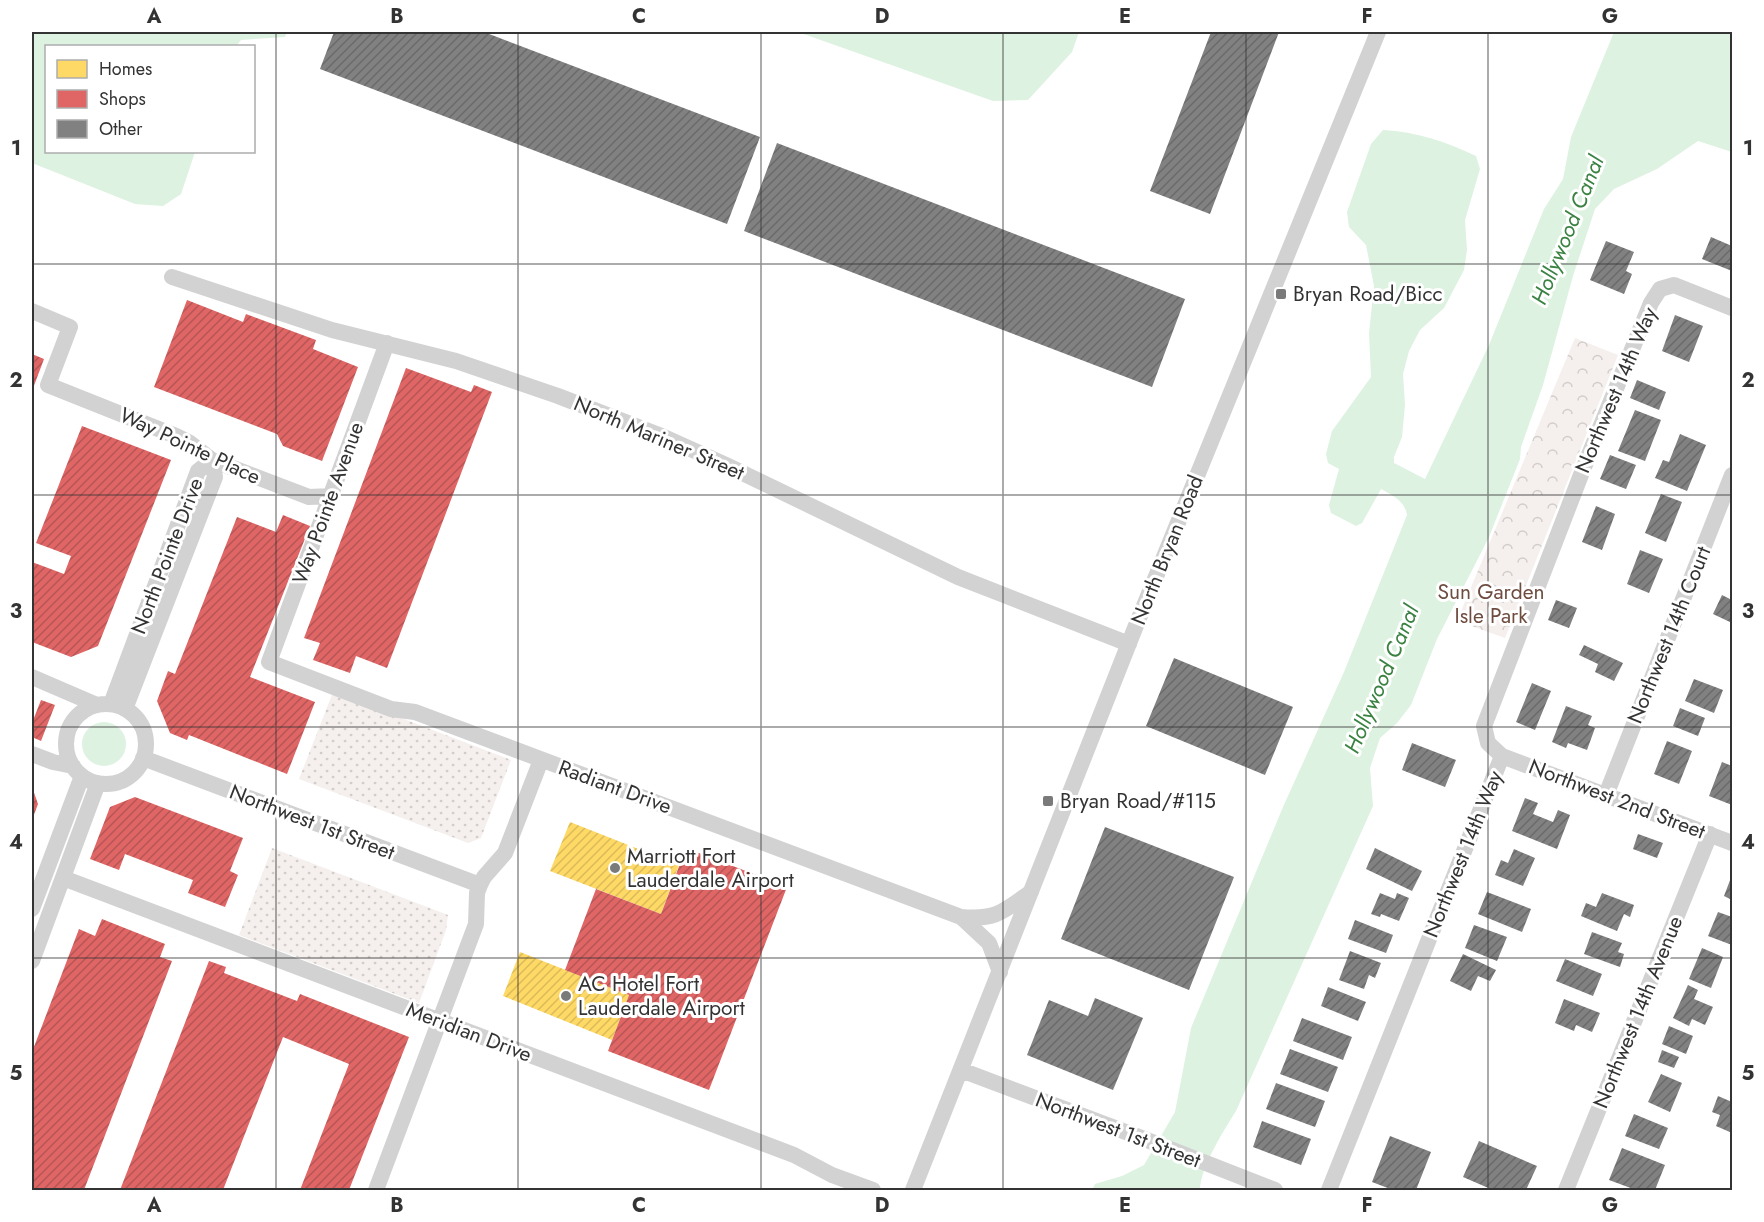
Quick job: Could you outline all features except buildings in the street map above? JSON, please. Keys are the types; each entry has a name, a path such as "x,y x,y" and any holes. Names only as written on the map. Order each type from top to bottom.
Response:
{"street":[{"name":"North Bryan Road","path":"913,1191 1129,644 1378,32"},
{"name":"North Mariner Street","path":"172,277 332,330 456,360 558,396 664,437 726,465 958,577 1129,644"},
{"name":"Northwest 14th Way","path":"1329,1191 1502,756 1488,744 1484,726 1584,467 1651,303 1660,289 1674,285 1732,308"},
{"name":"Way Pointe Place","path":"32,311 70,327 48,385 176,436 190,443 212,460 309,497 331,496"},
{"name":"Way Pointe Avenue","path":"269,662 387,343"},
{"name":"North Pointe Drive","path":"111,706 216,477 212,460"},
{"name":"Northwest 14th Court","path":"1606,795 1732,475"},
{"name":"Radiant Drive","path":"269,662 391,709 415,712 961,917 981,919 992,917 1031,892"},
{"path":"32,677 134,716 141,725 146,747 138,768 130,776 109,784 98,783 78,771 32,754"},
{"path":"32,909 78,771 68,754 66,742 69,729 76,718 86,710 111,706"},
{"name":"Northwest 2nd Street","path":"1502,756 1732,843"},
{"name":"Northwest 1st Street","path":"143,758 480,885"},
{"path":"376,1191 476,924 477,893 480,885 505,853 541,760"},
{"path":"32,961 98,783"},
{"name":"Northwest 14th Avenue","path":"1566,1191 1710,834"},
{"name":"Meridian Drive","path":"63,878 794,1155 832,1175 873,1191"},
{"name":"Radiant Drive","path":"961,917 989,943 1000,972"},
{"name":"Northwest 1st Street","path":"961,1070 1275,1191"}],"green space":[{"name":"Sun Garden Isle Park","path":"1575,338 1618,355 1505,638 1457,621"},
{"path":"333,692 511,760 481,838 468,843 299,779"},
{"path":"272,848 448,915 446,930 419,1003 239,935"}],"water":[{"path":"32,32 287,32 285,37 241,40 237,45 45,45 45,153 195,153 181,194 163,206 135,204 32,163"},
{"path":"798,32 1079,32 1072,52 1028,100 993,101"},
{"name":"Hollywood Canal","path":"1614,32 1732,32 1732,152 1698,141 1657,169 1614,189 1595,209 1573,276 1543,385 1521,447 1520,459 1489,537 1437,639 1411,705 1397,723 1380,738 1370,768 1373,806 1236,1111 1208,1160 1200,1190 1092,1190 1095,1184 1122,1176 1144,1165 1175,1112 1191,1028 1283,807 1344,672 1407,515 1401,502 1381,489 1362,523 1356,526 1331,513 1329,505 1339,469 1328,463 1326,454 1332,431 1371,377 1369,333 1374,286 1366,245 1349,227 1347,212 1371,144 1383,130 1419,135 1476,156 1480,169 1465,220 1467,250 1464,270 1444,308 1420,330 1409,351 1403,374 1405,405 1402,437 1394,463 1425,479 1489,345 1544,209 1563,179 1571,137"},
{"path":"104,722 120,728 126,744 120,760 104,766 88,760 82,744 88,728"}],"place":[{"name":"Bryan Road/Bicc","path":"1281,294"},
{"name":"Bryan Road/#115","path":"1048,801"},
{"name":"Marriott Fort Lauderdale Airport","path":"615,868"},
{"name":"AC Hotel Fort Lauderdale Airport","path":"566,996"}]}
